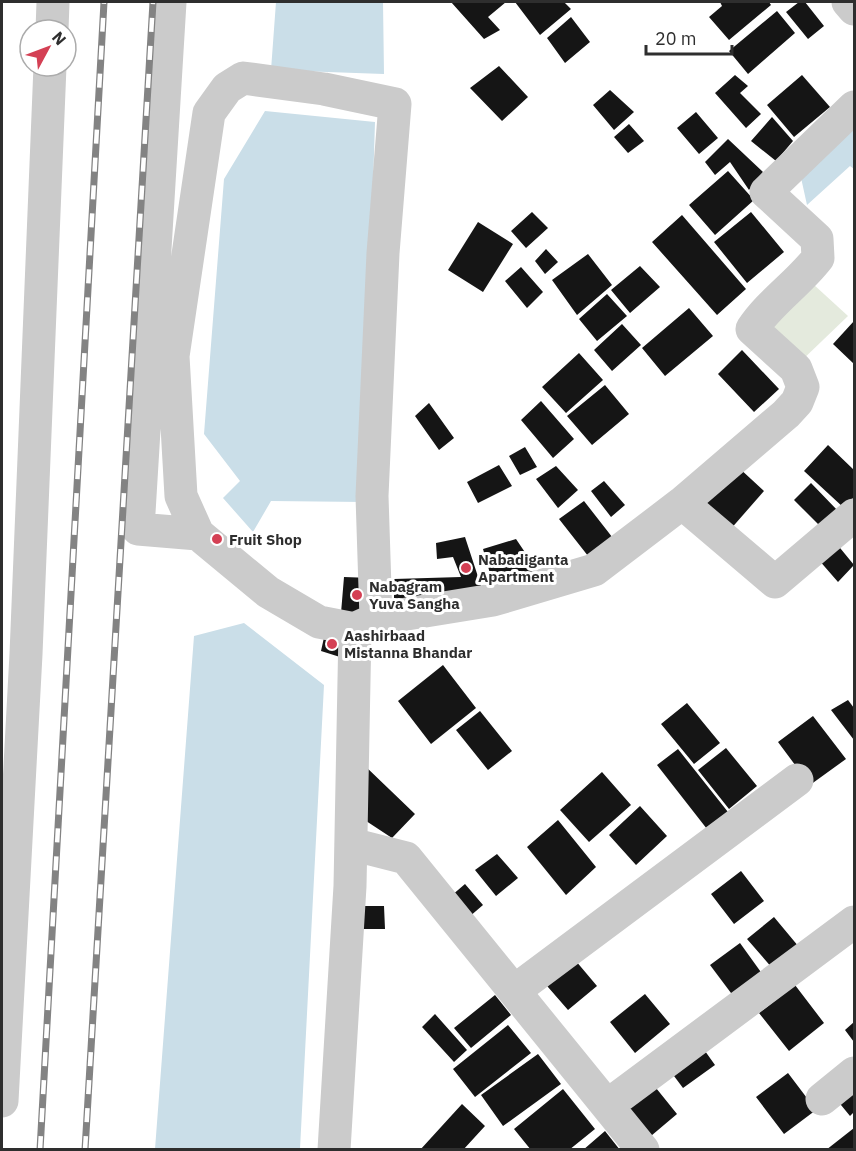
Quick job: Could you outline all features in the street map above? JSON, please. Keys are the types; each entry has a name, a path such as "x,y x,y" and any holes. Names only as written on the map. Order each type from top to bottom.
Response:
{"street":[{"path":"52,18 53,2"},
{"path":"170,2 138,529 198,534"},
{"path":"848,2 855,9"},
{"path":"2,1086 27,654 16,526 36,448 50,78"},
{"path":"334,1149 365,624 383,253 395,104 324,89 243,78 227,88 208,113 173,356 181,496 198,534 268,592 319,622 365,624 493,600 594,570 682,503 786,414 796,402 803,387 796,369 752,329 763,313 805,274 818,258 817,238 765,192 855,107"},
{"path":"682,503 775,582 855,515"},
{"path":"514,991 797,780"},
{"path":"351,843 406,858 643,1149"},
{"path":"608,1105 853,927"},
{"path":"822,1100 855,1073"}],"shaded area":[{"path":"801,273 848,316 797,365 757,329"}],"water":[{"path":"276,2 383,2 384,74 271,70"},
{"path":"265,111 375,122 363,502 271,501 253,532 223,498 240,481 204,434 224,179"},
{"path":"854,122 854,169 850,166 807,205 798,164"},
{"path":"244,623 324,685 300,1149 155,1149 194,636"}],"building":[{"path":"451,2 506,2 488,17 500,30 484,39"},
{"path":"515,2 564,2 571,9 540,35"},
{"path":"720,2 769,2 771,5 729,40 709,17 722,6"},
{"path":"799,2 805,2 824,26 808,39 786,12"},
{"path":"777,11 795,33 748,74 729,51"},
{"path":"571,17 590,42 565,63 547,38"},
{"path":"499,66 528,97 502,121 470,88"},
{"path":"735,75 748,86 740,93 761,114 746,128 715,93"},
{"path":"802,75 830,107 794,137 767,105"},
{"path":"610,90 634,112 614,130 593,105"},
{"path":"696,112 718,138 699,154 677,128"},
{"path":"772,117 793,141 776,161 751,141"},
{"path":"629,124 644,141 628,153 614,137"},
{"path":"728,139 763,172 749,190 730,162 715,175 705,162"},
{"path":"728,171 754,200 715,235 689,205"},
{"path":"532,212 548,228 526,248 511,231"},
{"path":"751,212 784,252 747,283 714,242"},
{"path":"682,215 746,289 717,315 652,242"},
{"path":"478,222 513,244 483,292 448,270"},
{"path":"546,249 558,262 545,274 535,261"},
{"path":"588,254 612,285 577,315 552,280"},
{"path":"640,266 660,287 630,313 611,290"},
{"path":"521,267 543,292 527,308 505,281"},
{"path":"607,294 627,316 597,341 579,319"},
{"path":"689,308 713,336 665,376 642,348"},
{"path":"854,321 854,364 833,344"},
{"path":"622,324 641,345 612,371 594,350"},
{"path":"742,350 779,389 754,412 718,374"},
{"path":"579,353 603,380 566,413 542,387"},
{"path":"605,385 629,414 592,445 567,416"},
{"path":"541,401 574,439 553,458 521,420"},
{"path":"429,403 454,438 439,450 415,416"},
{"path":"828,445 854,470 854,497 844,508 804,471"},
{"path":"525,447 537,467 520,475 509,456"},
{"path":"499,465 512,486 478,503 467,482"},
{"path":"556,466 578,490 558,508 536,479"},
{"path":"738,467 764,491 729,531 703,507"},
{"path":"604,481 625,505 611,517 591,491"},
{"path":"811,483 839,512 823,529 794,500"},
{"path":"584,501 616,542 592,561 559,519"},
{"name":"Nabadiganta Apartment","path":"465,537 484,595 394,610 394,579 461,577 453,557 437,559 436,543"},
{"path":"516,539 545,582 495,591 483,549"},
{"path":"836,543 854,565 838,582 818,559"},
{"name":"Nabagram Yuva Sangha","path":"344,577 371,578 373,611 341,613"},
{"name":"Aashirbaad Mistanna Bhandar","path":"325,633 341,637 340,657 321,651"},
{"path":"443,665 476,708 431,744 398,701"},
{"path":"848,700 854,708 854,740 831,710"},
{"path":"687,703 720,743 694,764 661,724"},
{"path":"480,711 512,751 488,770 456,730"},
{"path":"813,716 846,759 810,785 778,742"},
{"path":"726,748 757,786 729,809 698,770"},
{"path":"678,749 728,812 707,829 657,765"},
{"path":"364,765 415,814 392,838 357,815"},
{"path":"602,772 631,805 589,842 560,810"},
{"path":"640,806 667,836 636,865 609,835"},
{"path":"558,820 596,867 566,895 527,847"},
{"path":"497,854 518,878 496,896 475,870"},
{"path":"741,871 764,901 734,924 711,894"},
{"path":"465,884 483,905 462,923 444,902"},
{"path":"354,906 384,906 385,929 354,929"},
{"path":"774,917 799,947 773,969 747,939"},
{"path":"740,943 763,975 734,997 710,965"},
{"path":"570,954 597,986 568,1010 541,979"},
{"path":"795,985 824,1023 789,1051 759,1013"},
{"path":"645,994 670,1024 635,1053 610,1022"},
{"path":"495,995 511,1015 471,1048 454,1028"},
{"path":"435,1014 467,1050 454,1062 422,1027"},
{"path":"854,1022 854,1042 845,1030"},
{"path":"508,1025 531,1053 475,1097 453,1069"},
{"path":"700,1044 715,1065 683,1088 668,1068"},
{"path":"538,1054 561,1084 503,1126 481,1095"},
{"path":"788,1073 816,1110 784,1134 756,1097"},
{"path":"854,1076 854,1112 850,1116 832,1094"},
{"path":"652,1083 677,1114 645,1141 620,1110"},
{"path":"563,1089 595,1129 569,1150 531,1150 514,1129"},
{"path":"462,1104 485,1126 463,1150 420,1150"},
{"path":"854,1128 854,1150 826,1150"},
{"path":"605,1131 620,1150 583,1150"}],"railway":[{"path":"40,1150 104,2"},
{"path":"85,1150 153,2"}],"place":[{"name":"Fruit Shop","path":"217,539"},
{"name":"Nabadiganta Apartment","path":"466,568"},
{"name":"Nabagram Yuva Sangha","path":"357,595"},
{"name":"Aashirbaad Mistanna Bhandar","path":"332,644"}]}
